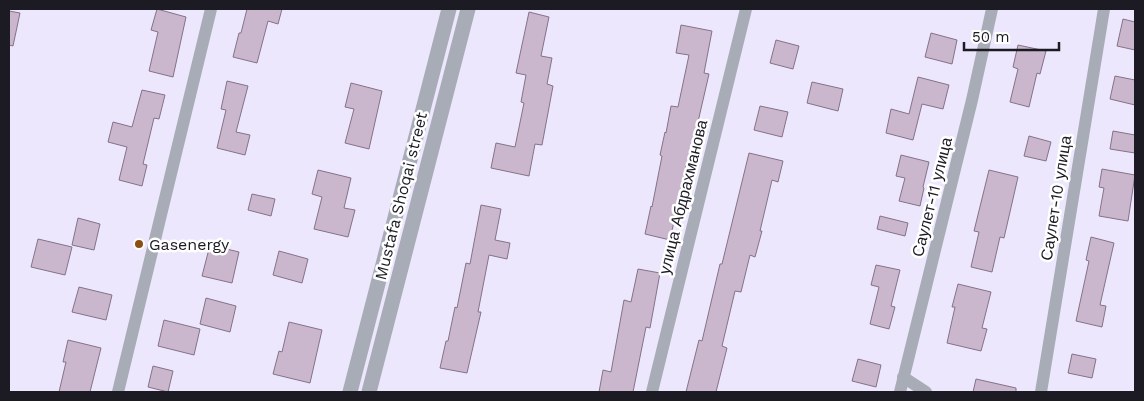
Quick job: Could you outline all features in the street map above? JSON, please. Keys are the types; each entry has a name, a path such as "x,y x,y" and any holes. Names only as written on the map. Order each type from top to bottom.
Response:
{"street":[{"path":"118,392 211,9"},
{"name":"Mustafa Shoqai street","path":"350,392 449,9"},
{"name":"Mustafa Shoqai street","path":"369,392 468,9"},
{"name":"улица Абдрахманова","path":"652,392 746,9"},
{"name":"Саулет-11 улица","path":"900,392 972,100 992,9"},
{"name":"Саулет-10 улица","path":"1041,392 1104,9"},
{"path":"903,377 926,392"}],"building":[{"path":"157,9 186,17 173,77 149,71 158,32 151,30"},
{"path":"247,9 282,9 278,24 268,21 257,63 233,57"},
{"path":"9,11 20,13 13,46 9,45"},
{"path":"529,12 549,17 541,56 552,58 547,84 553,86 542,145 535,144 529,176 491,168 496,143 515,147 524,103 521,102 526,75 516,73"},
{"path":"1123,19 1135,22 1135,50 1117,46"},
{"path":"681,25 712,31 704,73 709,74 689,161 687,161 670,240 645,234 671,106 678,107 689,55 676,53"},
{"path":"931,33 957,40 952,64 925,57"},
{"path":"776,40 799,46 793,69 770,63"},
{"path":"1018,45 1046,51 1040,74 1037,73 1029,107 1010,102 1018,69 1013,67"},
{"path":"1115,76 1135,80 1135,105 1110,99"},
{"path":"918,77 949,85 943,109 922,104 913,140 886,133 891,109 909,114"},
{"path":"227,81 248,86 236,132 250,135 245,155 217,148 226,110 221,109"},
{"path":"812,82 843,89 838,111 807,103"},
{"path":"351,83 382,91 369,149 345,143 354,109 345,107"},
{"path":"142,90 165,95 159,119 154,118 143,164 147,165 142,186 119,180 127,147 108,142 113,122 132,127"},
{"path":"760,106 788,112 782,137 754,130"},
{"path":"1113,131 1135,135 1135,153 1110,149"},
{"path":"1029,136 1051,142 1046,161 1024,156"},
{"path":"749,153 783,161 778,182 772,180 755,257 750,255 741,292 735,291 722,346 727,348 716,392 686,392 699,340 702,341"},
{"path":"901,155 929,162 920,206 899,201 905,178 896,176"},
{"path":"1102,169 1135,175 1128,221 1099,216 1104,188 1099,187"},
{"path":"318,170 351,178 344,208 355,210 348,237 314,229 322,197 312,194"},
{"path":"989,170 1018,177 1004,238 1000,237 992,272 971,267 979,232 974,231"},
{"path":"252,194 275,199 271,216 248,210"},
{"path":"481,205 501,209 495,240 510,243 507,259 489,255 478,312 481,312 467,373 440,368 455,307 457,308 466,263 470,264"},
{"path":"880,216 908,223 905,236 877,229"},
{"path":"78,218 100,224 94,250 72,245"},
{"path":"1091,237 1114,243 1100,305 1106,306 1102,327 1076,321 1089,261 1086,260"},
{"path":"38,239 72,247 65,275 31,267"},
{"path":"210,245 239,252 232,283 202,276"},
{"path":"279,251 308,259 302,283 273,275"},
{"path":"876,265 900,270 891,306 895,307 889,329 870,324 879,287 871,285"},
{"path":"638,269 660,273 650,328 646,327 633,392 599,392 603,370 611,372 624,300 631,302"},
{"path":"958,284 991,292 982,328 987,329 981,351 947,343 955,307 952,307"},
{"path":"79,287 112,295 106,320 72,312"},
{"path":"206,298 236,306 230,332 200,324"},
{"path":"164,320 200,329 194,355 158,346"},
{"path":"289,322 322,330 310,383 273,374 279,351 282,352"},
{"path":"68,340 101,348 90,392 59,392 66,362 63,362"},
{"path":"1072,354 1096,359 1092,378 1068,373"},
{"path":"858,359 881,365 876,387 852,381"},
{"path":"153,366 173,371 168,392 148,387"},
{"path":"976,379 1016,388 1016,392 973,392"}],"place":[{"name":"Gasenergy","path":"139,244"}]}
